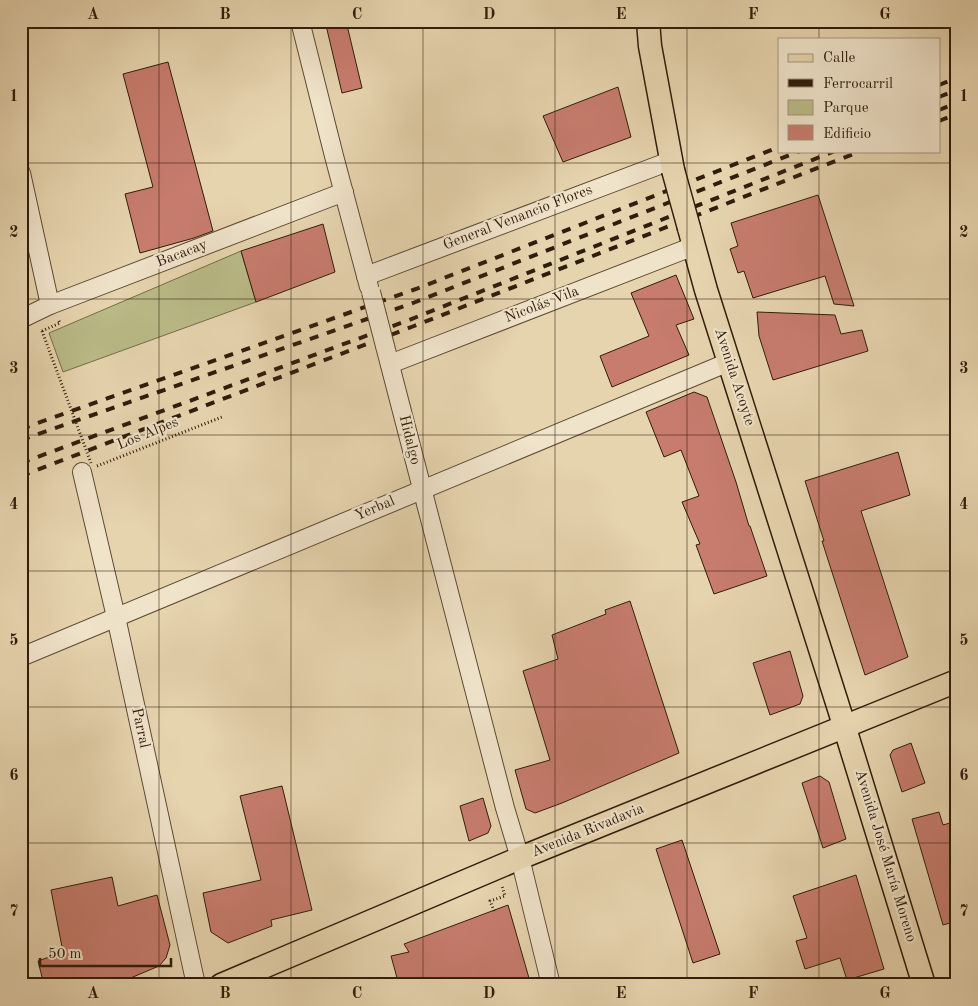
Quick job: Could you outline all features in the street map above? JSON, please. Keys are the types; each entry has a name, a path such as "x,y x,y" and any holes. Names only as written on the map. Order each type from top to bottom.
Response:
{"main road":[{"name":"Avenida Acoyte","path":"648,21 650,46 671,165 691,237 845,727"},
{"name":"Avenida Rivadavia","path":"220,985 520,858 957,681"},
{"name":"Avenida José María Moreno","path":"845,727 924,985"}],"street":[{"name":"Hidalgo","path":"300,21 502,798 520,858 551,985"},
{"name":"General Venancio Flores","path":"368,284 671,165"},
{"path":"21,173 50,305"},
{"name":"Bacacay","path":"21,319 50,305 344,192"},
{"name":"Nicolás Vila","path":"390,364 691,237"},
{"name":"Yerbal","path":"21,657 729,362"},
{"name":"Parral","path":"86,467 116,617 196,985"}],"path":[{"path":"60,322 42,331 86,467"},
{"name":"Los Alpes","path":"86,467 222,417"}],"green space":[{"path":"241,251 256,302 63,372 49,333"}],"building":[{"path":"325,21 346,21 362,88 342,93"},
{"path":"168,62 213,231 140,253 125,194 153,187 123,74"},
{"path":"618,87 631,137 563,162 543,116"},
{"path":"818,195 854,306 834,304 825,276 753,298 744,271 738,273 730,249 738,246 731,223"},
{"path":"323,224 335,272 256,302 241,251"},
{"path":"676,275 694,319 676,325 689,355 612,387 600,356 649,336 631,293"},
{"path":"757,312 835,315 841,334 862,330 868,351 773,380 759,336"},
{"path":"694,392 707,397 767,576 714,594 696,545 700,544 682,502 699,496 681,450 664,457 646,412"},
{"path":"898,452 910,495 861,511 908,657 865,675 805,481"},
{"path":"630,601 679,753 535,813 526,809 515,770 550,760 523,671 558,659 552,635 606,614 605,610"},
{"path":"790,651 803,696 800,704 770,715 753,663"},
{"path":"911,743 925,783 902,792 890,755 893,750"},
{"path":"820,776 829,782 846,839 823,848 802,783"},
{"path":"282,786 312,910 271,920 272,926 228,943 211,932 203,893 261,880 240,796"},
{"path":"483,798 491,826 488,833 469,841 460,806"},
{"path":"939,812 943,825 957,821 957,921 943,925 912,819"},
{"path":"682,840 720,954 693,963 656,849"},
{"path":"856,875 884,969 847,980 840,958 805,969 796,941 807,938 793,896"},
{"path":"112,877 118,906 157,895 170,945 166,958 159,966 114,985 44,985 38,961 63,952 51,890"},
{"path":"508,905 531,985 399,985 391,956 409,952 404,944"}],"railway":[{"path":"940,85 957,78"},
{"path":"940,97 957,90"},
{"path":"940,110 957,103"},
{"path":"940,121 957,114"},
{"path":"21,429 416,289 778,147"},
{"path":"21,440 413,303 797,152"},
{"path":"21,463 409,320 832,152"},
{"path":"21,476 414,326 858,152"}]}
